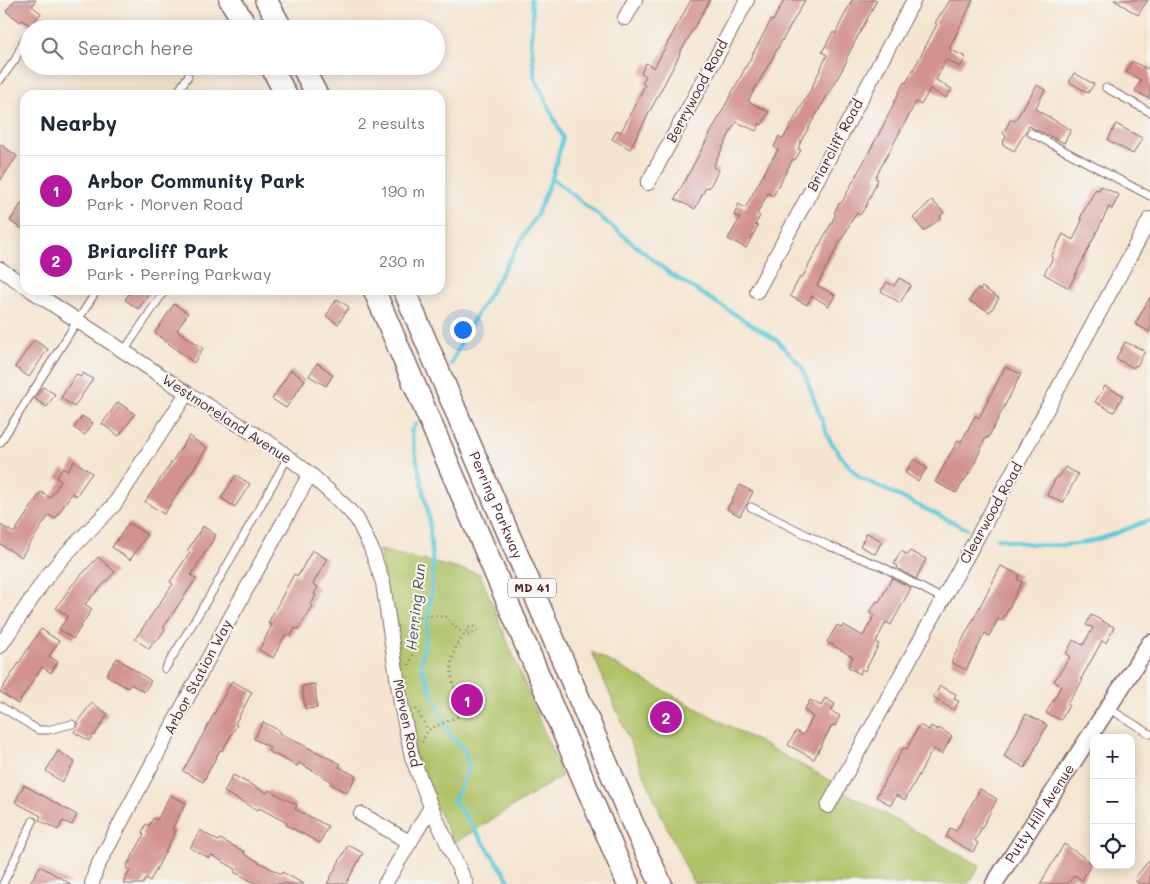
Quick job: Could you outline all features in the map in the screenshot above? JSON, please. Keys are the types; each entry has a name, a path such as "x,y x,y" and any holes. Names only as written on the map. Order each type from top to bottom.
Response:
{"main road":[{"path":"230,0 242,20"},
{"path":"266,0 277,20"},
{"path":"276,75 283,90"},
{"path":"307,75 314,90"},
{"name":"Perring Parkway","path":"376,295 628,884"},
{"name":"Perring Parkway","path":"406,295 632,822 662,884"}],"street":[{"path":"625,18 635,0"},
{"name":"Berrywood Road","path":"648,183 747,0"},
{"name":"Briarcliff Road","path":"757,291 914,0"},
{"name":"Clearwood Road","path":"828,806 1150,219"},
{"name":"Westmoreland Avenue","path":"0,269 20,282"},
{"name":"Westmoreland Avenue","path":"40,295 187,393 252,432 310,474 358,520 372,548 383,583"},
{"path":"0,646 45,579 63,557 114,505 187,393"},
{"name":"Arbor Station Way","path":"92,884 96,870 114,834 238,602 310,474"},
{"name":"Morven Road","path":"383,583 401,704 411,752 431,807 466,884"},
{"name":"Putty Hill Avenue","path":"994,884 1150,642"},
{"path":"384,884 431,807"},
{"path":"361,814 409,842"}],"lane":[{"path":"0,80 20,48"},
{"path":"179,90 188,76"},
{"path":"1106,88 1150,112"},
{"path":"1031,134 1150,196"},
{"path":"0,443 94,295"},
{"path":"124,351 162,295"},
{"path":"165,669 215,588 288,457"},
{"path":"751,508 830,546 881,566 943,599"},
{"path":"0,706 38,730 48,730 72,724"},
{"path":"1108,708 1150,734"},
{"path":"3,884 33,821"}],"path":[{"path":"408,667 413,648 409,638 410,626 413,620 422,616 446,616 464,635 470,635 476,631 473,626 468,628 464,635 458,643 450,667 452,680 463,714 428,730 418,750 411,752"},
{"path":"416,708 428,730"}],"green space":[{"path":"379,550 480,574 562,776 454,843 415,764"},
{"path":"592,652 833,782 831,785 980,866 968,884 694,884 662,817"}],"building":[{"path":"15,0 36,0 32,6 41,13 36,20 20,21 6,11"},
{"path":"691,0 710,0 679,54 630,149 612,139 617,130 621,132 645,85 642,83 646,76 641,73 646,63 654,68"},
{"path":"784,0 805,0 748,101 769,112 762,125 760,123 756,131 737,122 734,125 713,167 719,170 709,188 706,187 695,209 675,199 771,20 773,21"},
{"path":"852,0 877,0 842,70 801,141 798,149 801,150 795,160 793,159 773,196 768,193 757,214 760,216 755,225 758,226 746,248 728,239 740,218 734,215 739,204 745,208 778,150 774,147 779,136 783,139 810,91 827,55 822,52 833,32 835,34"},
{"path":"950,0 973,0 949,49 966,57 960,67 946,60 936,80 952,89 946,98 930,89 921,105 916,102 875,178 878,179 866,206 860,215 857,213 851,222 817,285 835,295 829,306 812,296 807,305 790,296 800,277 802,278 836,214 834,213 839,203 841,204 883,126 904,82 906,83 917,63 937,24 935,23"},
{"path":"1114,0 1148,0 1138,15"},
{"path":"1132,61 1147,69 1150,63 1150,99 1135,91 1141,80 1126,72"},
{"path":"1074,73 1094,84 1088,93 1069,82"},
{"path":"1037,85 1045,90 1035,109 1071,130 1064,143 1029,126 1014,151 1002,144 1006,136 1003,133 1011,119 1015,121"},
{"path":"1116,124 1142,138 1133,154 1108,140"},
{"path":"0,144 17,156 0,181"},
{"path":"1101,186 1119,195 1112,209 1109,207 1069,288 1044,274 1063,234 1073,240 1082,220 1080,219 1083,212 1096,189 1099,190"},
{"path":"932,200 944,213 940,216 941,218 924,231 913,218"},
{"path":"20,206 20,228 10,221"},
{"path":"899,278 911,285 900,303 881,291 887,282 894,286"},
{"path":"982,287 999,298 990,312 969,301 978,288 980,290"},
{"path":"128,295 148,295 138,309 125,300"},
{"path":"1150,297 1150,332 1135,324"},
{"path":"337,299 349,307 338,324 326,316"},
{"path":"174,304 188,313 177,330 203,348 194,363 155,333"},
{"path":"34,340 48,349 29,377 15,367"},
{"path":"1125,342 1145,351 1134,368 1116,359"},
{"path":"317,363 333,375 326,386 309,376"},
{"path":"1005,367 1021,374 988,438 986,437 972,469 956,493 935,482 958,440 961,442 975,416 979,418"},
{"path":"291,370 305,380 286,408 272,399"},
{"path":"83,373 93,379 74,407 61,398 76,374 81,377"},
{"path":"1105,386 1123,395 1114,412 1095,402"},
{"path":"43,387 55,394 47,407 35,399"},
{"path":"118,402 135,414 119,436 102,424"},
{"path":"82,416 93,423 85,435 74,428"},
{"path":"189,436 207,448 164,514 145,502"},
{"path":"914,459 927,468 918,481 905,473"},
{"path":"74,461 92,473 76,496 72,493 55,519 49,515 21,557 0,544 0,525 14,533 41,492 50,498 61,481 56,478 63,468 68,471"},
{"path":"1065,467 1078,474 1063,503 1047,495 1057,476 1059,477"},
{"path":"236,475 250,484 235,507 221,498"},
{"path":"740,485 753,492 740,516 727,509"},
{"path":"129,523 147,535 130,560 112,547"},
{"path":"203,526 216,535 191,575 196,579 163,628 165,629 157,641 155,640 149,649 135,639 173,584 170,582 190,552 187,551"},
{"path":"867,533 882,541 875,554 860,546"},
{"path":"312,550 327,559 313,584 318,587 311,605 313,606 298,629 295,628 291,636 286,634 273,658 259,650 272,625 268,623 294,574 298,576"},
{"path":"901,551 908,555 910,551 926,559 916,579 897,568 898,566 894,564"},
{"path":"98,557 115,572 85,604 92,609 73,639 59,629 68,616 56,608 72,585"},
{"path":"1001,566 1020,575 1017,579 1022,582 1002,621 998,619 989,636 985,633 966,670 951,662"},
{"path":"892,578 911,588 891,625 886,622 876,642 879,644 865,671 862,669 860,674 848,667 853,657 827,642 837,625 842,628 844,625 863,636 874,616 870,613 877,601 879,602"},
{"path":"1091,615 1114,627 1106,643 1102,641 1081,679 1083,680 1067,704 1069,705 1061,720 1046,713 1061,686 1054,681 1070,657 1066,654 1073,640 1083,645 1093,628 1086,625"},
{"path":"41,629 59,641 49,656 58,662 51,673 42,667 18,704 0,692"},
{"path":"117,658 151,681 144,692 131,684 128,688 106,675"},
{"path":"232,681 252,692 235,724 237,725 222,751 220,750 203,782 183,771"},
{"path":"315,684 317,708 305,709 302,686"},
{"path":"940,686 956,694 954,699 959,701 954,710 933,698"},
{"path":"825,698 835,704 831,711 840,716 835,726 832,725 814,759 788,745 796,731 803,735 813,717 804,710 810,700 821,706"},
{"path":"92,703 108,714 89,741 74,732 78,726 77,722"},
{"path":"1026,714 1047,725 1025,768 1004,756"},
{"path":"263,722 280,731 279,733 341,764 339,767 356,776 347,793 330,784 331,781 299,763 297,766 268,751 270,747 254,739"},
{"path":"919,725 929,730 931,726 938,730 939,728 952,736 942,754 933,749 905,800 896,795 891,805 876,797 903,748 907,749"},
{"path":"58,751 75,762 62,782 46,771"},
{"path":"233,775 267,793 269,790 297,805 295,809 328,826 320,843 259,808 258,810 224,792"},
{"path":"24,785 77,815 72,825 63,821 58,830 39,820 41,816 15,802"},
{"path":"980,789 997,799 975,841 978,843 973,852 946,837 950,828 956,831"},
{"path":"170,795 186,803 172,829 176,831 159,864 150,881 146,878 143,884 123,884 130,870 126,868 144,835 142,833 146,824 149,826 153,818 157,820"},
{"path":"200,830 218,841 220,839 245,852 244,854 281,874 282,872 304,884 257,884 234,872 236,869 211,855 209,858 190,848"},
{"path":"1064,844 1090,862 1090,866 1082,880 1074,875 1068,884 1040,884"},
{"path":"348,845 363,853 346,884 327,884"},
{"path":"1150,859 1150,884 1139,884 1134,879"},
{"path":"40,866 71,884 29,884"}],"waterway":[{"name":"Herring Run","path":"451,364 464,336 537,214 552,178 563,138 535,78 531,40 533,16 531,0"},
{"path":"552,178 672,275 778,341 802,367 829,439 859,477 967,529"},
{"name":"Herring Run","path":"416,424 411,431 429,518 433,567 430,605 421,666 450,736 464,749 469,767 454,800 506,875 510,884"},
{"path":"997,538 1021,543 1069,545 1099,539 1150,520"}],"place":[{"name":"Arbor Community Park","path":"467,700"},
{"name":"Briarcliff Park","path":"666,717"}]}
